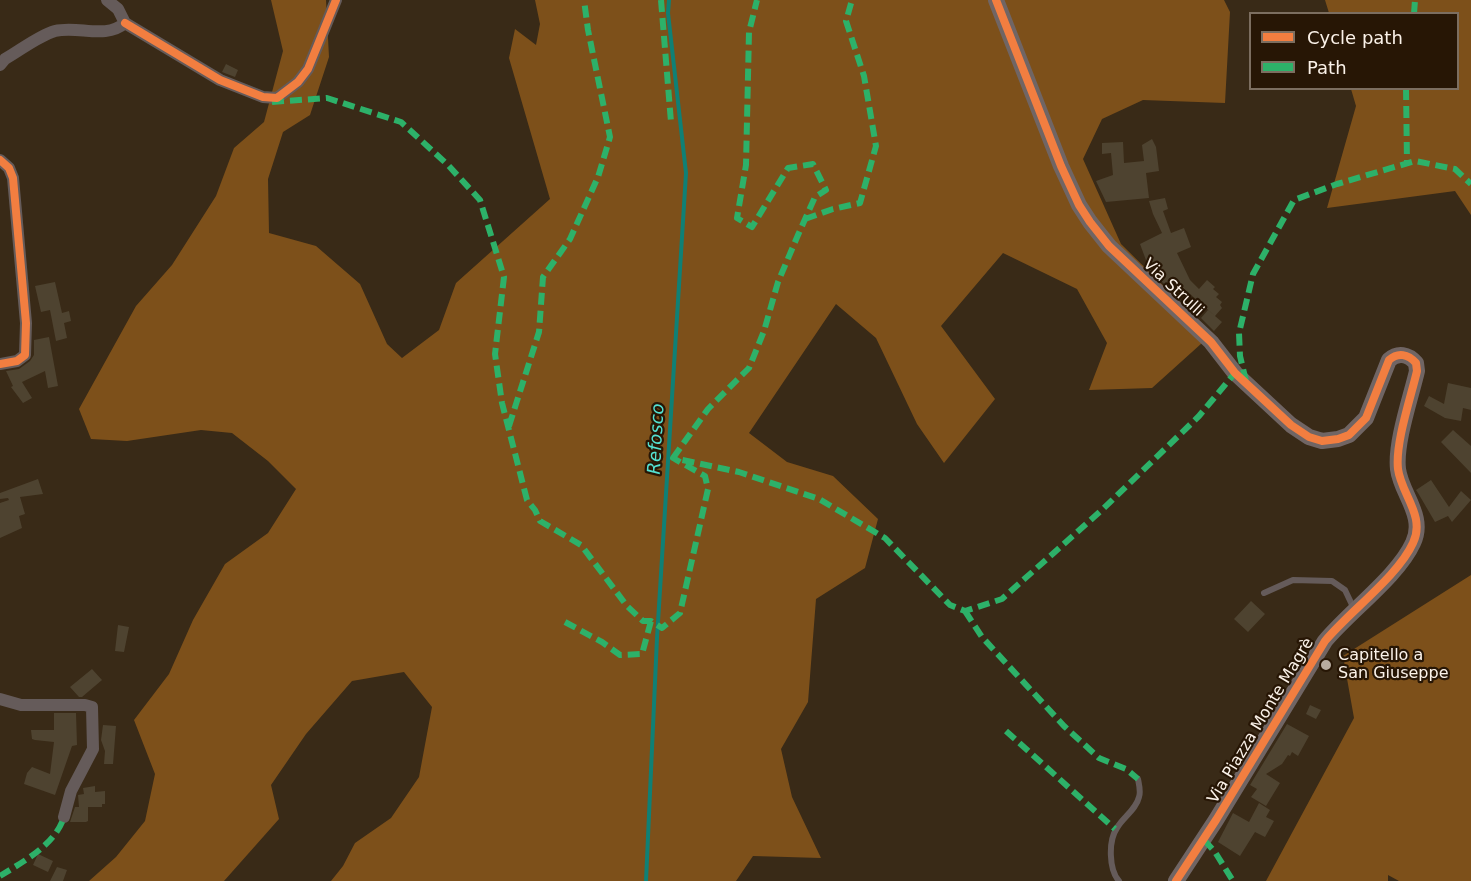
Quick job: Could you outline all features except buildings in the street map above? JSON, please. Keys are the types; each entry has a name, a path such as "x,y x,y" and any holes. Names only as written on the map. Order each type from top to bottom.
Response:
{"street":[{"path":"107,0 118,9 125,23 220,80 263,97 277,98 298,82 308,69 336,0"},
{"name":"Via Strulli","path":"996,0 1061,166 1079,205 1090,222 1109,246 1211,342 1235,373 1291,425 1309,437 1322,441 1349,435 1366,418 1389,360 1396,355 1406,355"},
{"path":"0,65 5,59 53,31 119,29 125,23"},
{"path":"0,160 9,168 13,178 27,345 26,355 16,361 0,364"},
{"name":"Via Piazza Monte Magrè","path":"1176,881 1216,820 1325,641 1392,572 1414,542 1416,519 1397,467 1401,439 1418,371 1416,363 1406,355"},
{"path":"0,699 21,705 85,705 92,707 93,749 71,791 64,817"}],"lane":[{"path":"1264,593 1293,580 1332,581 1345,590 1354,610"},
{"path":"1119,881 1114,875 1111,852 1115,829 1131,812 1140,797 1138,779"}],"shaded area":[{"path":"271,0 326,0 329,57 310,115 283,132 268,179 269,233 316,246 360,284 387,344 402,358 439,330 456,283 550,199 509,58 515,29 536,45 540,24 535,0 1224,0 1230,12 1225,103 1143,100 1102,119 1083,159 1121,244 1212,334 1152,388 1089,390 1107,343 1077,289 1003,253 941,326 995,399 944,463 917,424 876,338 836,304 749,433 787,462 833,476 878,519 865,568 816,599 808,702 781,749 792,797 821,858 753,856 736,881 331,881 343,866 355,843 391,818 419,777 432,707 404,672 352,681 306,734 271,785 279,819 224,881 89,881 116,857 145,821 155,774 134,720 169,674 193,620 225,564 268,533 296,489 268,461 232,433 201,430 127,441 91,439 79,409 136,306 172,265 216,196 234,148 264,122 283,51"},
{"path":"1325,0 1471,0 1471,215 1455,191 1327,208 1356,106 1351,90 1459,90 1459,12 1329,12"},
{"path":"1471,575 1471,881 1399,881 1388,875 1388,881 1266,881 1354,718 1343,656"}],"waterway":[{"name":"Refosco","path":"646,881 657,638 686,173 668,13 669,0"}],"marked path":[{"path":"509,426 539,332 543,277 570,239 598,177 610,137 584,0"},
{"path":"661,0 671,122"},
{"path":"673,458 708,409 749,368 764,331 778,282 798,235 815,197 826,190 813,164 788,168 752,227 737,218 746,165 749,32 757,0"},
{"path":"805,219 860,203 876,146 864,76 846,21 852,0"},
{"path":"1414,12 1415,0"},
{"path":"1406,90 1407,163"},
{"path":"272,102 327,98 401,122 448,165 480,200 504,277 495,354 502,403 527,500 540,521 581,545 627,606 643,621 651,621 662,628 680,613 708,489 705,476 673,458 739,472 819,499 885,538 950,605 965,611 1002,599 1104,508 1199,416 1235,373"},
{"path":"1246,381 1240,356 1239,333 1253,274 1294,200 1337,184 1415,161 1455,169 1471,184"},
{"path":"965,611 982,637 1064,726 1099,758 1126,769 1138,779"},
{"path":"565,622 602,642 620,655 642,654 651,621"},
{"path":"1006,731 1115,829"},
{"path":"0,876 46,844 54,836 64,817"},
{"path":"1204,840 1215,852 1233,881"}],"cycle path":[{"path":"125,23 220,80 263,97 277,98 298,82 308,69 336,0"},
{"path":"996,0 1061,166 1079,205 1090,222 1109,246 1211,342 1235,373 1291,425 1309,437 1322,441 1349,435 1366,418 1389,360 1403,355 1416,363 1417,371 1401,433 1398,458 1400,478 1412,505 1417,524 1413,543 1385,581 1325,641 1216,820 1176,881"},
{"path":"0,160 9,168 13,178 26,323 25,355 17,361 0,364"}],"place":[{"name":"Capitello a San Giuseppe","path":"1326,665"}]}
